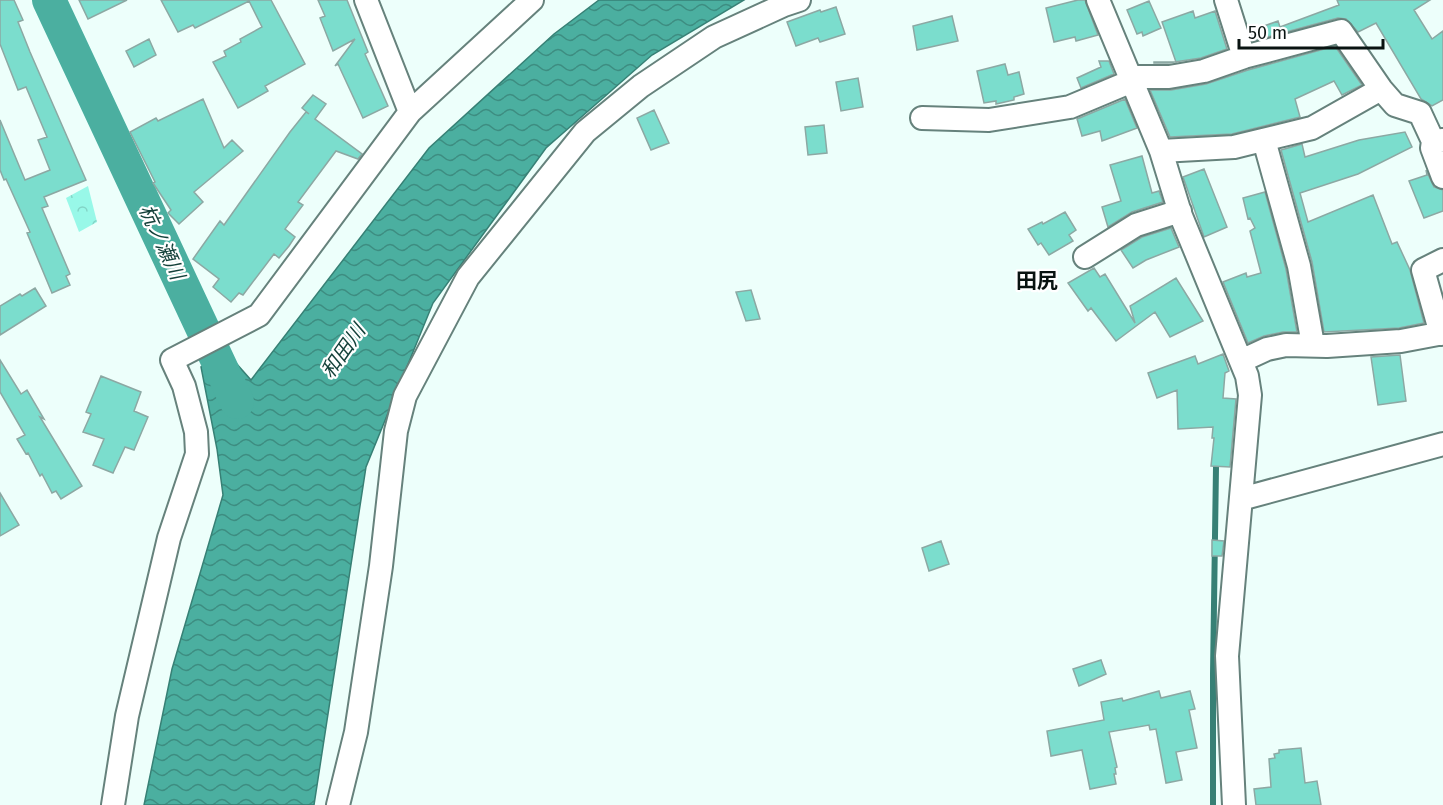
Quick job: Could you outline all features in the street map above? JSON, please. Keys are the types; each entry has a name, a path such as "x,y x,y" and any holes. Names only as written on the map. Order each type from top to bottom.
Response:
{"street":[{"path":"366,0 410,112"},
{"path":"113,805 127,716 169,537 197,454 196,432 184,386 172,360 259,315 410,112 532,0"},
{"path":"338,805 356,732 381,566 396,431 405,396 468,277 585,132 641,87 714,37 799,0"},
{"path":"1098,0 1161,152 1180,211 1247,376 1250,395 1227,656 1234,805"},
{"path":"1226,0 1244,57"},
{"path":"922,118 989,120 1070,107 1131,79 1169,77 1204,71 1244,57 1341,31 1395,105 1420,113 1438,141 1432,148 1443,177"},
{"path":"1161,152 1234,147 1312,128 1381,88"},
{"path":"1264,140 1299,266 1313,345"},
{"path":"1085,257 1136,225 1180,211"},
{"path":"1241,361 1267,349 1286,345 1401,341 1442,334 1423,270 1443,260"},
{"path":"1241,499 1443,444"}],"green space":[{"path":"88,186 97,222 79,232 66,198"}],"water":[{"name":"和田川","path":"599,0 744,0 652,55 546,148 433,303 366,467 314,805 144,805 172,669 223,495 217,449 201,367 227,353 251,380 429,148 554,34"}],"building":[{"path":"0,0 14,0 23,20 18,22 30,52 86,180 44,197 48,206 42,208 70,274 66,276 70,285 52,293 27,233 30,232 0,170 0,120 25,180 50,170 38,140 47,137 26,87 18,90 0,44"},
{"path":"79,0 127,0 88,19"},
{"path":"161,0 271,0 305,64 265,86 268,91 238,108 213,62 226,56 224,51 241,42 240,39 262,27 249,1 195,28 193,25 178,32"},
{"path":"318,0 347,0 368,52 365,54 388,106 363,118 338,64 335,66 355,39 333,51 320,18 325,16"},
{"path":"1085,0 1098,35 1076,41 1075,37 1054,42 1046,8"},
{"path":"1337,0 1430,0 1414,10 1432,39 1443,31 1443,100 1432,106 1421,99 1376,23 1358,32 1346,19 1338,18 1253,41 1250,31 1278,21 1280,27 1339,5"},
{"path":"1149,1 1161,28 1143,36 1142,32 1137,34 1127,10"},
{"path":"836,7 845,34 820,42 818,38 796,46 787,22 820,10 821,12"},
{"path":"1193,11 1195,18 1215,11 1227,49 1201,58 1176,62 1162,22"},
{"path":"952,16 958,41 917,50 913,26"},
{"path":"149,39 156,55 134,67 126,51"},
{"path":"1335,46 1362,85 1342,95 1334,81 1295,99 1300,117 1232,134 1170,137 1150,90 1171,90 1206,84"},
{"path":"1099,61 1109,61 1114,74 1081,88 1077,78 1101,67"},
{"path":"1005,64 1008,75 1019,72 1024,94 1014,97 1014,100 996,104 996,101 984,103 977,71"},
{"path":"858,78 863,107 841,111 836,82"},
{"path":"313,95 326,104 315,119 362,154 358,159 336,151 298,202 303,205 285,229 295,237 289,246 279,258 274,254 243,295 239,293 231,302 213,287 219,279 193,259 220,221 224,225 306,112 309,114 302,108"},
{"path":"203,99 224,148 232,140 243,151 194,192 203,202 179,224 168,213 171,210 153,183 155,182 130,132 156,118 158,121"},
{"path":"1125,99 1137,128 1102,141 1100,131 1082,136 1077,119"},
{"path":"654,110 669,143 651,150 637,118"},
{"path":"824,125 827,153 808,155 805,127"},
{"path":"1405,132 1412,147 1358,174 1300,193 1308,222 1373,195 1392,244 1397,242 1410,270 1424,323 1399,328 1324,332 1312,262 1281,150 1302,144 1305,157 1359,140"},
{"path":"1142,156 1152,193 1159,191 1163,202 1132,212 1108,227 1102,207 1121,201 1110,165"},
{"path":"1204,169 1227,227 1204,237 1183,177"},
{"path":"1426,170 1434,187 1443,190 1443,211 1424,218 1409,181 1427,175"},
{"path":"1265,192 1286,269 1297,332 1264,336 1248,343 1223,282 1246,273 1247,277 1261,273 1250,231 1255,228 1250,218 1248,219 1243,198"},
{"path":"1065,212 1076,230 1069,235 1073,241 1049,255 1041,243 1038,245 1028,229"},
{"path":"1171,228 1179,247 1146,260 1133,268 1121,250 1142,237"},
{"path":"1094,268 1100,277 1105,274 1135,323 1130,306 1176,278 1203,321 1170,337 1155,312 1116,341 1091,308 1088,311 1068,283"},
{"path":"35,288 46,306 0,335 0,306"},
{"path":"751,290 760,319 746,321 736,292"},
{"path":"1223,354 1229,371 1225,373 1223,398 1236,399 1230,467 1211,466 1213,427 1178,429 1177,390 1157,398 1148,373 1195,356 1198,364"},
{"path":"1400,355 1406,401 1378,405 1371,357"},
{"path":"0,360 21,394 27,390 44,419 40,417 82,486 61,499 56,491 52,493 42,474 40,476 28,453 26,454 17,439 25,435 0,392"},
{"path":"101,376 141,392 134,411 148,417 134,450 125,447 113,473 93,465 104,439 83,432 91,414 86,412"},
{"path":"0,493 19,525 0,536"},
{"path":"1212,540 1224,541 1222,556 1212,556"},
{"path":"941,541 949,564 929,571 922,548"},
{"path":"1101,660 1106,674 1079,686 1073,669"},
{"path":"1159,691 1161,698 1190,691 1195,709 1189,710 1197,748 1176,752 1182,780 1166,783 1156,729 1150,730 1149,725 1109,732 1117,767 1115,768 1116,774 1114,774 1116,784 1090,789 1082,750 1051,756 1047,731 1104,720 1101,702 1122,698 1123,701"},
{"path":"1301,748 1305,783 1317,781 1321,805 1256,805 1254,789 1271,787 1269,759 1275,758 1274,754 1279,753 1279,750"}],"waterway":[{"name":"杭ノ瀬川","path":"49,0 237,402"},
{"path":"1213,805 1216,467"}],"district":[{"name":"田尻","path":"1037,281"}]}
